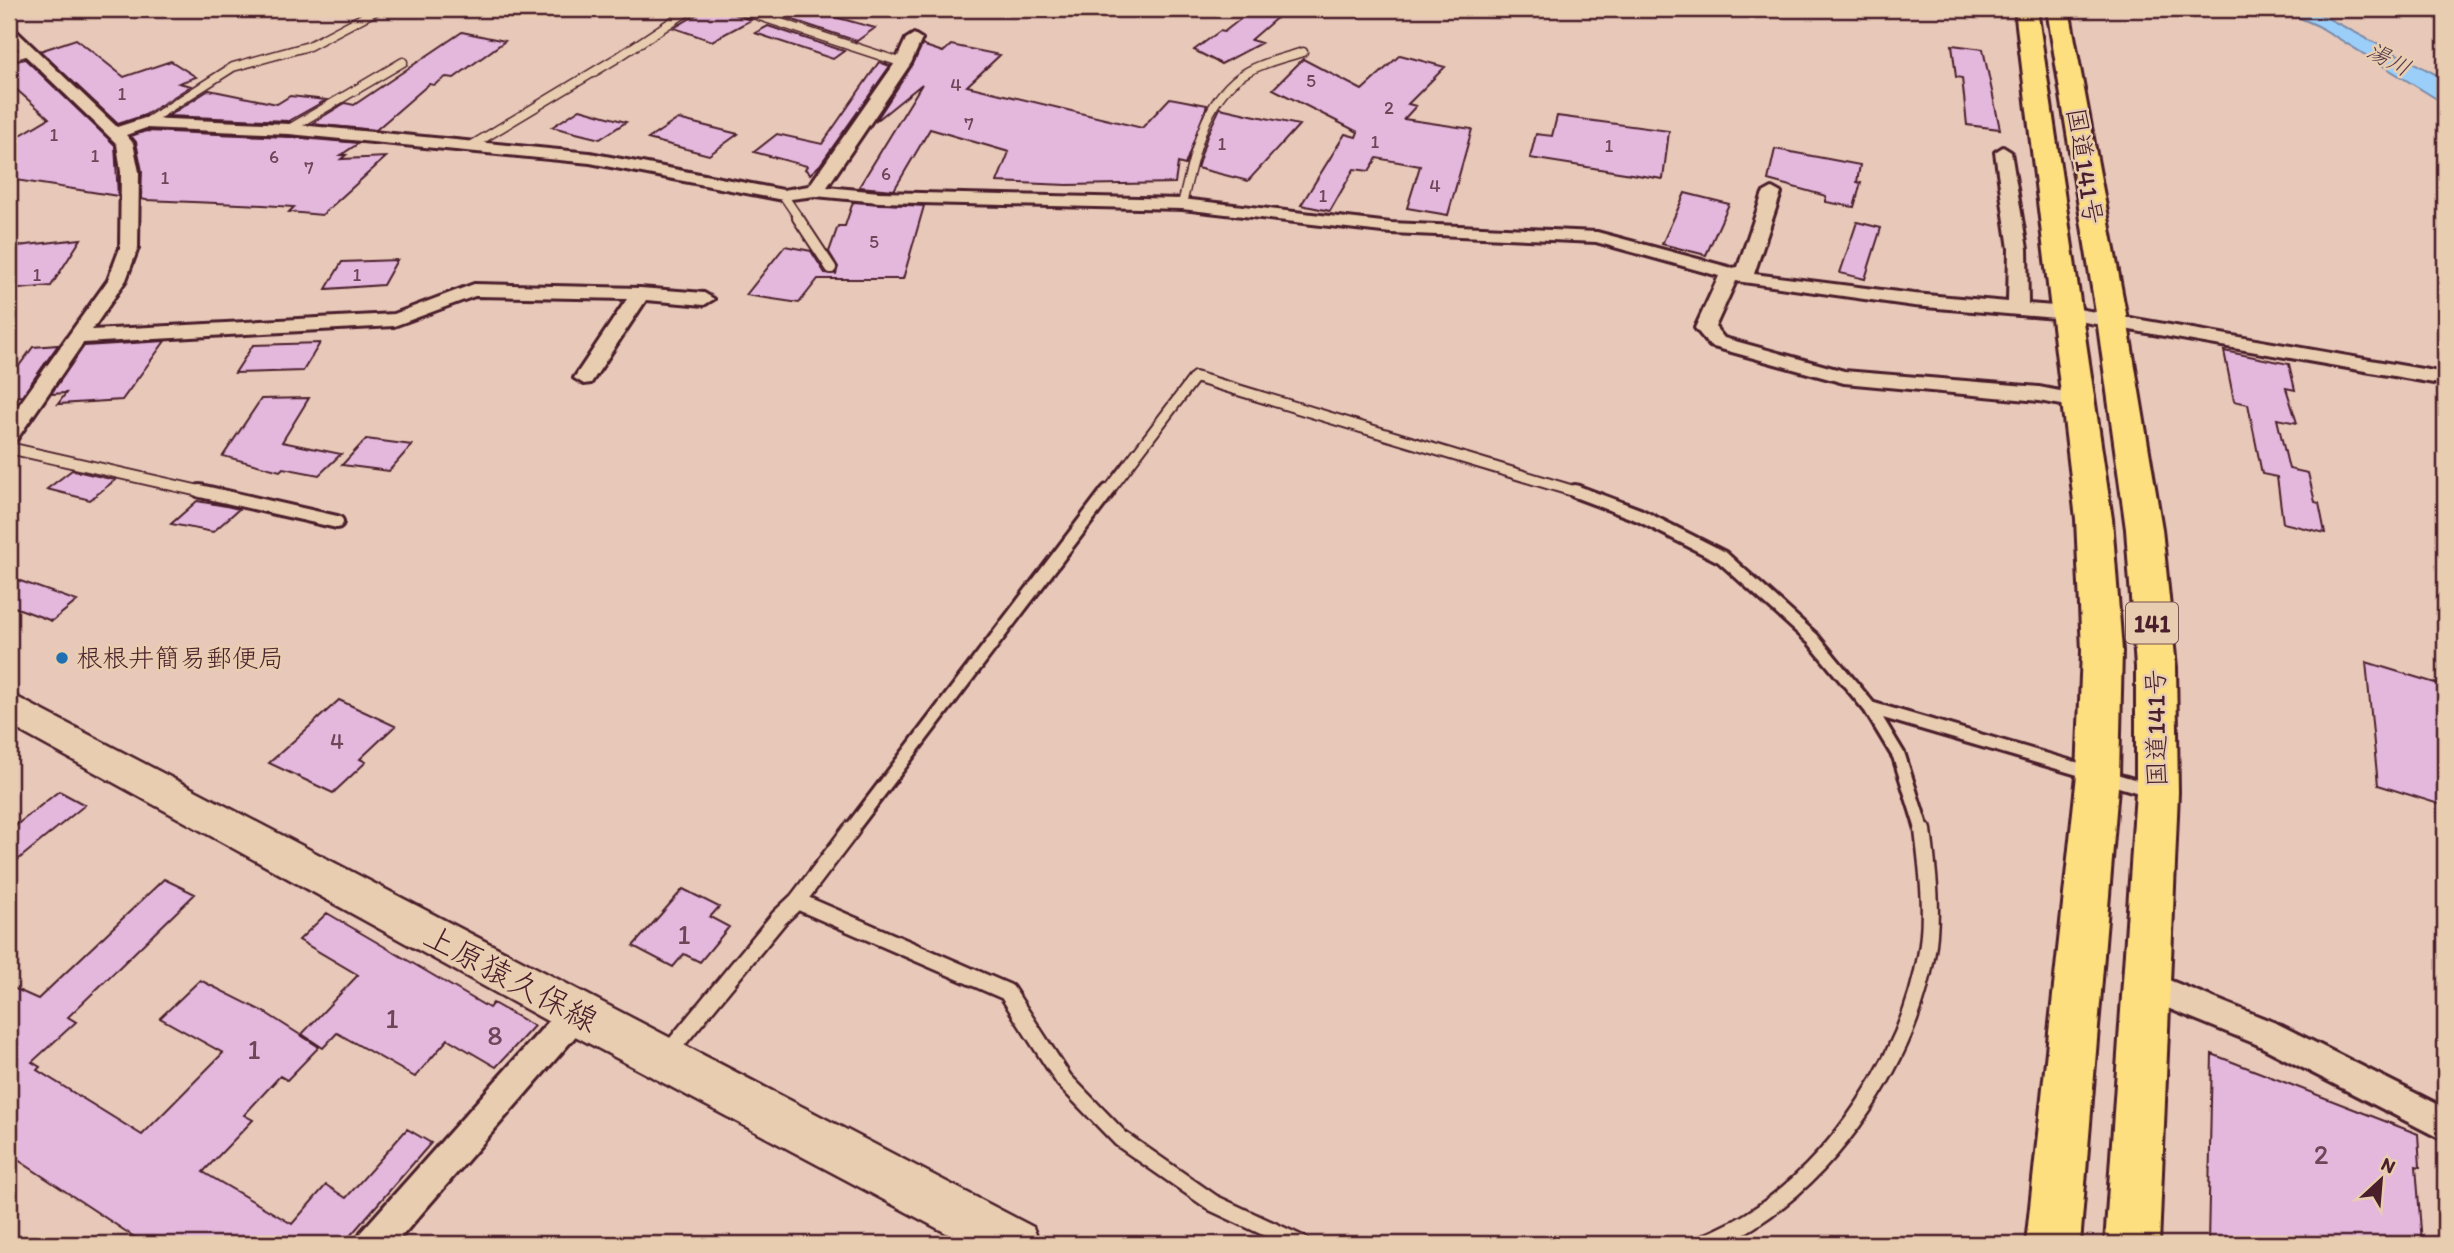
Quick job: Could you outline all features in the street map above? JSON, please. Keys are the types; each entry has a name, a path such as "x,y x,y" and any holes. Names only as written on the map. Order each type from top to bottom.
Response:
{"highway":[{"name":"国道141号","path":"2026,9 2094,519 2102,651 2098,775 2053,1244"},
{"name":"国道141号","path":"2058,9 2112,319 2146,542 2156,667 2157,792 2149,986 2132,1244"}],"main road":[{"name":"上原猿久保線","path":"9,708 576,1013 1016,1244"}],"street":[{"path":"9,32 125,143 128,154 129,248 117,280 9,434"},
{"path":"815,191 903,63 914,39"},
{"path":"115,133 145,123 289,129 639,165 783,195 815,191 893,197 1182,204 1391,228 1597,237 1729,274 1814,289 2018,307 2112,319 2445,379"},
{"path":"2003,152 2018,249 2018,307"},
{"path":"1729,274 1746,271 1772,193"},
{"path":"1729,274 1705,328 1717,342 1844,377 2039,394 2079,401"},
{"path":"79,337 394,320 474,290 640,294 704,299"},
{"path":"584,378 640,294"},
{"path":"2149,986 2267,1034 2445,1125"},
{"path":"373,1244 576,1013"}],"lane":[{"path":"145,123 233,66 309,46 379,9"},
{"path":"469,147 617,58 691,9"},
{"path":"738,9 903,63"},
{"path":"9,57 29,51"},
{"path":"1182,204 1205,122 1226,88 1258,67 1303,52"},
{"path":"289,129 403,62"},
{"path":"783,195 831,268"},
{"path":"664,1059 779,918 797,901 1195,377 1559,485 1639,515 1731,564 1814,639 1870,708 1902,761 1921,821 1931,887 1930,946 1915,1007 1890,1070 1853,1123 1800,1179 1754,1218 1704,1244"},
{"path":"9,448 337,522"},
{"path":"1870,708 2157,792"},
{"path":"797,901 1007,992 1064,1080 1121,1139 1213,1203 1301,1244"}],"water":[{"name":"湯川","path":"2280,9 2310,9 2445,79 2445,104 2318,26"}],"building":[{"path":"706,9 718,9 751,20 712,41 674,28"},
{"path":"798,9 875,28 857,41 784,17"},
{"path":"1253,9 1287,9 1251,40 1261,43 1221,64 1194,50 1220,31 1224,32"},
{"path":"768,26 844,51 833,59 755,33"},
{"path":"462,32 505,41 454,78 446,77 434,85 429,84 376,130 311,124 345,103 354,105"},
{"path":"76,39 124,77 171,61 196,77 179,83 191,86 145,115 118,124 40,51"},
{"path":"922,45 943,52 951,45 1000,55 967,86 1142,128 1170,98 1207,105 1185,165 1178,163 1175,183 1067,185 997,182 1009,152 930,129 894,190 859,187 922,84 875,122 913,64"},
{"path":"1952,45 1983,49 2000,129 1967,125 1962,78 1956,77"},
{"path":"1400,55 1445,67 1408,104 1416,106 1404,119 1472,129 1448,215 1407,208 1420,166 1377,158 1369,171 1354,169 1330,211 1301,205 1345,134 1356,137 1358,132 1273,89 1303,59 1362,90"},
{"path":"25,59 115,145 118,196 9,179 9,142 49,118 9,83 9,63"},
{"path":"879,62 890,66 820,165 810,174 805,169 807,166 754,152 777,134 822,144"},
{"path":"209,90 277,104 290,96 326,100 289,121 168,116"},
{"path":"1220,108 1299,125 1248,181 1197,168 1208,133"},
{"path":"580,109 626,122 600,139 552,127"},
{"path":"1557,116 1669,131 1663,179 1530,158 1536,134 1552,136"},
{"path":"678,119 738,134 709,155 648,139"},
{"path":"146,131 359,143 341,155 346,155 341,159 386,157 322,215 289,212 294,207 146,200 141,199 142,171 136,142 131,136"},
{"path":"1775,149 1860,165 1857,182 1861,183 1854,207 1826,202 1826,196 1768,180"},
{"path":"1685,193 1729,204 1706,255 1662,244"},
{"path":"853,202 924,206 903,279 818,279 799,303 746,295 785,246 811,251 825,273 836,274 838,267 829,252 838,226 845,226"},
{"path":"1857,222 1881,228 1865,279 1840,273"},
{"path":"81,239 51,286 9,290 9,247"},
{"path":"397,260 383,285 326,289 342,262"},
{"path":"165,341 122,400 58,404 66,393 51,394 84,346"},
{"path":"320,343 303,371 235,373 253,345"},
{"path":"58,345 22,396 9,397 9,368 18,367 33,347"},
{"path":"2224,351 2289,364 2295,390 2286,388 2297,423 2277,419 2289,469 2308,473 2315,502 2319,503 2325,533 2283,523 2277,477 2262,474 2248,404 2234,401"},
{"path":"309,398 282,442 341,454 319,475 283,468 280,471 223,456 261,399"},
{"path":"366,439 412,445 389,471 342,465"},
{"path":"72,470 115,480 90,500 47,489"},
{"path":"197,501 239,509 213,532 171,524"},
{"path":"9,577 77,601 52,621 9,605"},
{"path":"2366,662 2445,686 2445,806 2378,785"},
{"path":"339,700 395,726 360,759 366,762 333,793 269,763"},
{"path":"59,791 85,805 9,867 9,831"},
{"path":"164,879 195,894 68,1017 76,1022 32,1062 40,1067 37,1070 142,1135 223,1053 160,1018 200,980 266,1013 319,1047 287,1080 280,1076 244,1115 253,1120 203,1172 292,1224 326,1185 346,1198 407,1129 431,1143 343,1244 145,1244 9,1154 9,986 38,999"},
{"path":"683,889 719,907 710,917 729,927 700,962 684,954 673,967 633,946"},
{"path":"327,913 489,1008 493,1003 534,1026 496,1067 448,1039 415,1077 337,1033 323,1048 302,1034 358,975 299,940"},
{"path":"2212,1054 2418,1134 2420,1167 2416,1166 2422,1244 2208,1244"}],"place":[{"name":"根根井簡易郵便局","path":"62,658"}]}
